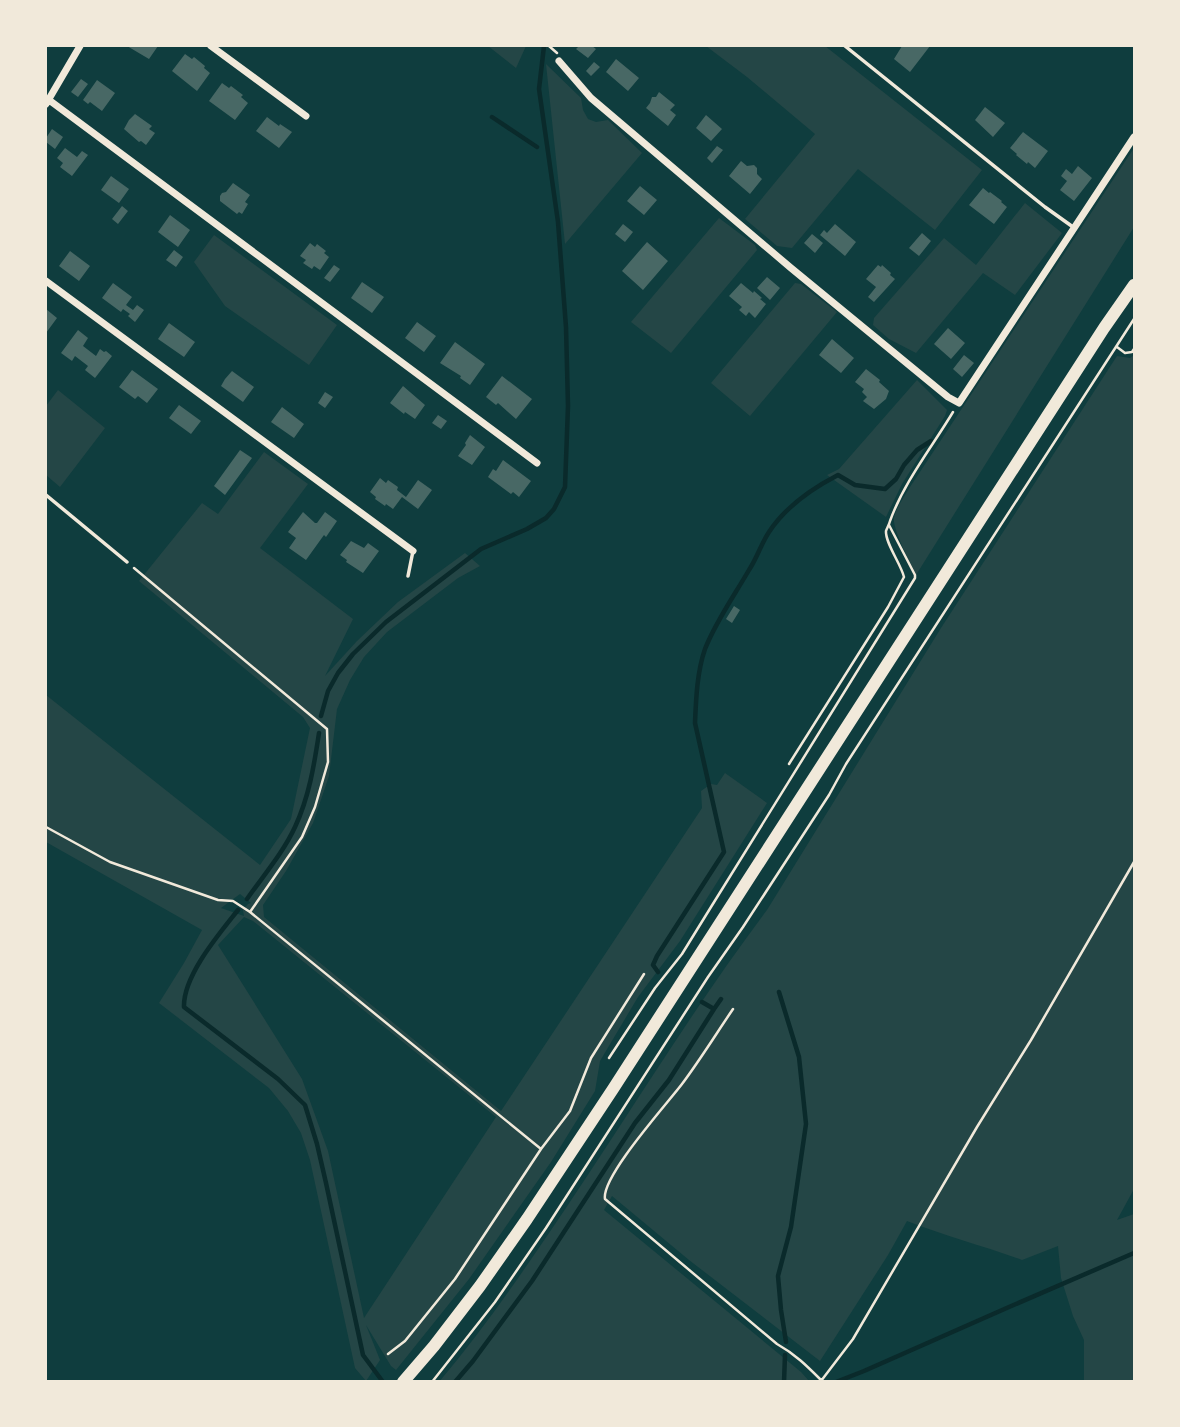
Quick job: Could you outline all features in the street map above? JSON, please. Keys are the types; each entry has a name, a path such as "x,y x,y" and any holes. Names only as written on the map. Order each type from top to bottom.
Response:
{"main road":[{"path":"403,1381 480,1286 527,1219 1088,352 1135,285"}],"street":[{"path":"80,46 47,102 537,463"},
{"path":"211,46 306,116"},
{"path":"559,61 591,98 791,268 958,403 1135,137"},
{"path":"46,281 413,551"}],"lane":[{"path":"845,46 1074,228"},
{"path":"46,495 127,562"},
{"path":"408,576 413,551"}],"path":[{"path":"432,1381 495,1302 546,1228 1135,319"},
{"path":"1116,347 1125,353 1135,349"},
{"path":"789,764 904,578 886,532 905,488 958,403"},
{"path":"609,1058 712,907 915,578 889,525"},
{"path":"127,562 327,729 328,762 315,807 302,837 250,912"},
{"path":"46,827 110,862 218,900 233,901 250,912 541,1149"},
{"path":"733,1009 680,1086 640,1135 609,1182 604,1193 605,1199 777,1345 791,1352 821,1381 859,1328 1135,862"},
{"path":"388,1354 405,1341 455,1279 541,1149 570,1111 592,1058 644,974"}],"shaded area":[{"path":"488,46 526,46 516,68"},
{"path":"706,46 825,46 982,170 935,230 858,169 792,248 777,246 745,219 815,134"},
{"path":"546,64 581,98 588,119 596,122 608,120 642,153 565,244"},
{"path":"1134,148 1134,227 916,575 894,523 899,506"},
{"path":"1025,203 1062,233 1015,295 983,273 916,353 889,339 873,325 874,318 944,238 976,265"},
{"path":"719,218 755,245 757,250 671,353 631,322"},
{"path":"214,235 337,325 309,365 225,306 194,262"},
{"path":"795,283 801,284 837,312 750,416 711,383"},
{"path":"1134,355 1134,1189 1117,1220 1134,1214 1134,1381 1084,1381 1084,1340 1061,1278 1058,1246 1022,1260 907,1221 820,1361 689,1260 612,1196 604,1210 809,1381 439,1382 521,1273 710,990 767,910 941,628 1117,356 1130,358"},
{"path":"917,380 947,410 902,484 886,517 827,475 839,469"},
{"path":"58,390 105,428 60,487 46,475 46,406"},
{"path":"264,452 308,484 260,548 353,619 325,676 398,602 465,553 480,566 458,578 387,632 364,657 337,709 329,776 313,823 263,905 264,917 501,1111 702,808 701,791 711,784 717,785 725,773 767,803 680,941 638,997 600,1061 595,1091 551,1162 469,1279 396,1370 366,1325 380,1360 366,1381 355,1368 310,1160 301,1133 288,1111 269,1088 159,1003 202,930 46,842 46,695 260,865 291,819 310,728 303,717 139,581 202,503 218,514","holes":["240,894 251,903 243,910 244,916 221,908","244,917 253,921 496,1117 364,1318 328,1151 302,1079 218,945"]}],"building":[{"path":"127,46 158,46 149,59"},
{"path":"579,46 592,46 596,49 588,58 576,49"},
{"path":"902,46 930,46 910,72 894,59"},
{"path":"185,54 192,59 194,57 210,73 197,91 172,71"},
{"path":"616,59 639,78 628,91 606,72"},
{"path":"594,62 600,67 591,76 586,71"},
{"path":"81,79 88,84 78,97 71,92"},
{"path":"97,80 115,93 102,111 83,100"},
{"path":"222,83 243,95 241,97 248,103 235,120 209,101"},
{"path":"659,92 675,105 670,110 676,115 668,126 646,108 652,97 656,97"},
{"path":"985,107 1005,123 993,137 975,120"},
{"path":"135,114 152,126 149,129 155,133 146,145 124,129"},
{"path":"706,115 722,129 711,141 696,128"},
{"path":"267,117 292,132 279,148 256,131"},
{"path":"52,129 63,137 55,149 46,142"},
{"path":"1023,132 1048,151 1035,168 1010,148"},
{"path":"717,146 723,150 712,163 707,158"},
{"path":"65,148 77,157 82,151 88,155 72,176 60,167 63,163 57,158"},
{"path":"741,161 747,166 754,165 762,179 750,194 729,176"},
{"path":"1078,166 1092,178 1074,201 1060,190 1067,181 1061,176 1066,169 1072,174"},
{"path":"111,176 129,189 119,203 101,190"},
{"path":"233,183 250,195 242,214 237,214 220,201 222,193"},
{"path":"640,186 657,200 644,215 627,201"},
{"path":"983,188 1007,207 994,224 969,205"},
{"path":"122,206 128,211 118,224 112,219"},
{"path":"170,215 190,230 178,247 158,232"},
{"path":"623,224 633,232 625,242 615,234"},
{"path":"835,224 856,242 845,256 820,235 824,230 827,233"},
{"path":"922,233 931,241 919,256 909,248"},
{"path":"812,234 823,243 815,253 804,243"},
{"path":"647,242 668,261 643,290 622,271"},
{"path":"310,243 315,247 317,244 329,257 320,270 314,266 312,269 303,263 306,260 300,256"},
{"path":"174,250 183,257 176,267 166,260"},
{"path":"70,251 90,266 79,281 59,266"},
{"path":"334,265 340,269 330,282 324,278"},
{"path":"878,265 882,265 895,279 874,302 868,297 876,287 866,279"},
{"path":"767,277 780,288 770,300 757,288"},
{"path":"362,282 384,297 372,313 351,298"},
{"path":"113,283 132,297 126,305 133,310 137,305 144,310 135,322 128,316 130,314 123,309 121,312 102,298"},
{"path":"741,283 753,293 754,291 766,304 755,318 749,312 746,316 739,310 742,307 729,296"},
{"path":"46,309 57,318 46,333"},
{"path":"417,322 436,336 424,352 405,338"},
{"path":"169,323 195,342 184,357 158,339"},
{"path":"948,328 965,343 951,359 934,344"},
{"path":"78,330 88,338 83,346 96,356 100,349 112,356 95,378 85,370 88,366 75,356 72,361 61,353"},
{"path":"832,339 854,358 841,373 819,355"},
{"path":"455,342 485,364 470,385 440,363"},
{"path":"964,355 974,363 962,377 953,369"},
{"path":"866,369 889,391 886,399 874,409 863,401 867,397 862,392 864,389 855,382"},
{"path":"132,370 158,389 147,403 138,396 135,399 119,387"},
{"path":"232,371 254,387 243,402 221,386"},
{"path":"502,376 532,399 516,419 498,403 496,405 486,397"},
{"path":"403,386 425,405 415,419 390,403"},
{"path":"325,392 333,397 325,408 318,403"},
{"path":"179,405 201,421 191,434 169,418"},
{"path":"282,407 304,424 294,438 271,422"},
{"path":"438,415 447,421 441,429 432,423"},
{"path":"470,435 485,447 472,465 458,456"},
{"path":"240,450 252,458 225,495 214,486"},
{"path":"503,460 531,481 519,497 488,477"},
{"path":"380,478 398,487 397,490 406,497 418,480 432,490 418,509 402,497 393,509 375,499 370,492"},
{"path":"303,512 315,523 325,512 337,521 306,560 289,548 296,538 288,532"},
{"path":"351,541 364,548 368,543 379,551 363,573 340,555"},
{"path":"734,606 740,610 732,623 726,619"}],"waterway":[{"path":"321,716 328,691 338,673 386,622 481,549 546,518 554,509 565,487 568,406 566,327 558,222 539,89 544,46"},
{"path":"492,117 537,147"},
{"path":"658,972 653,965 657,956 724,852 695,723 700,667 714,628 769,532 791,506 838,475 855,485 885,489 896,479 917,450 931,441"},
{"path":"247,899 279,855 300,816 313,769 319,733"},
{"path":"238,910 196,969 189,982 184,1007 278,1079 305,1105 317,1144 363,1355 383,1382"},
{"path":"779,992 799,1057 806,1124 791,1227 778,1276 786,1342"},
{"path":"702,1002 714,1009 721,999"},
{"path":"455,1382 532,1281 635,1123 669,1080 714,1009"},
{"path":"836,1382 1134,1253"},
{"path":"784,1382 785,1355"}]}
